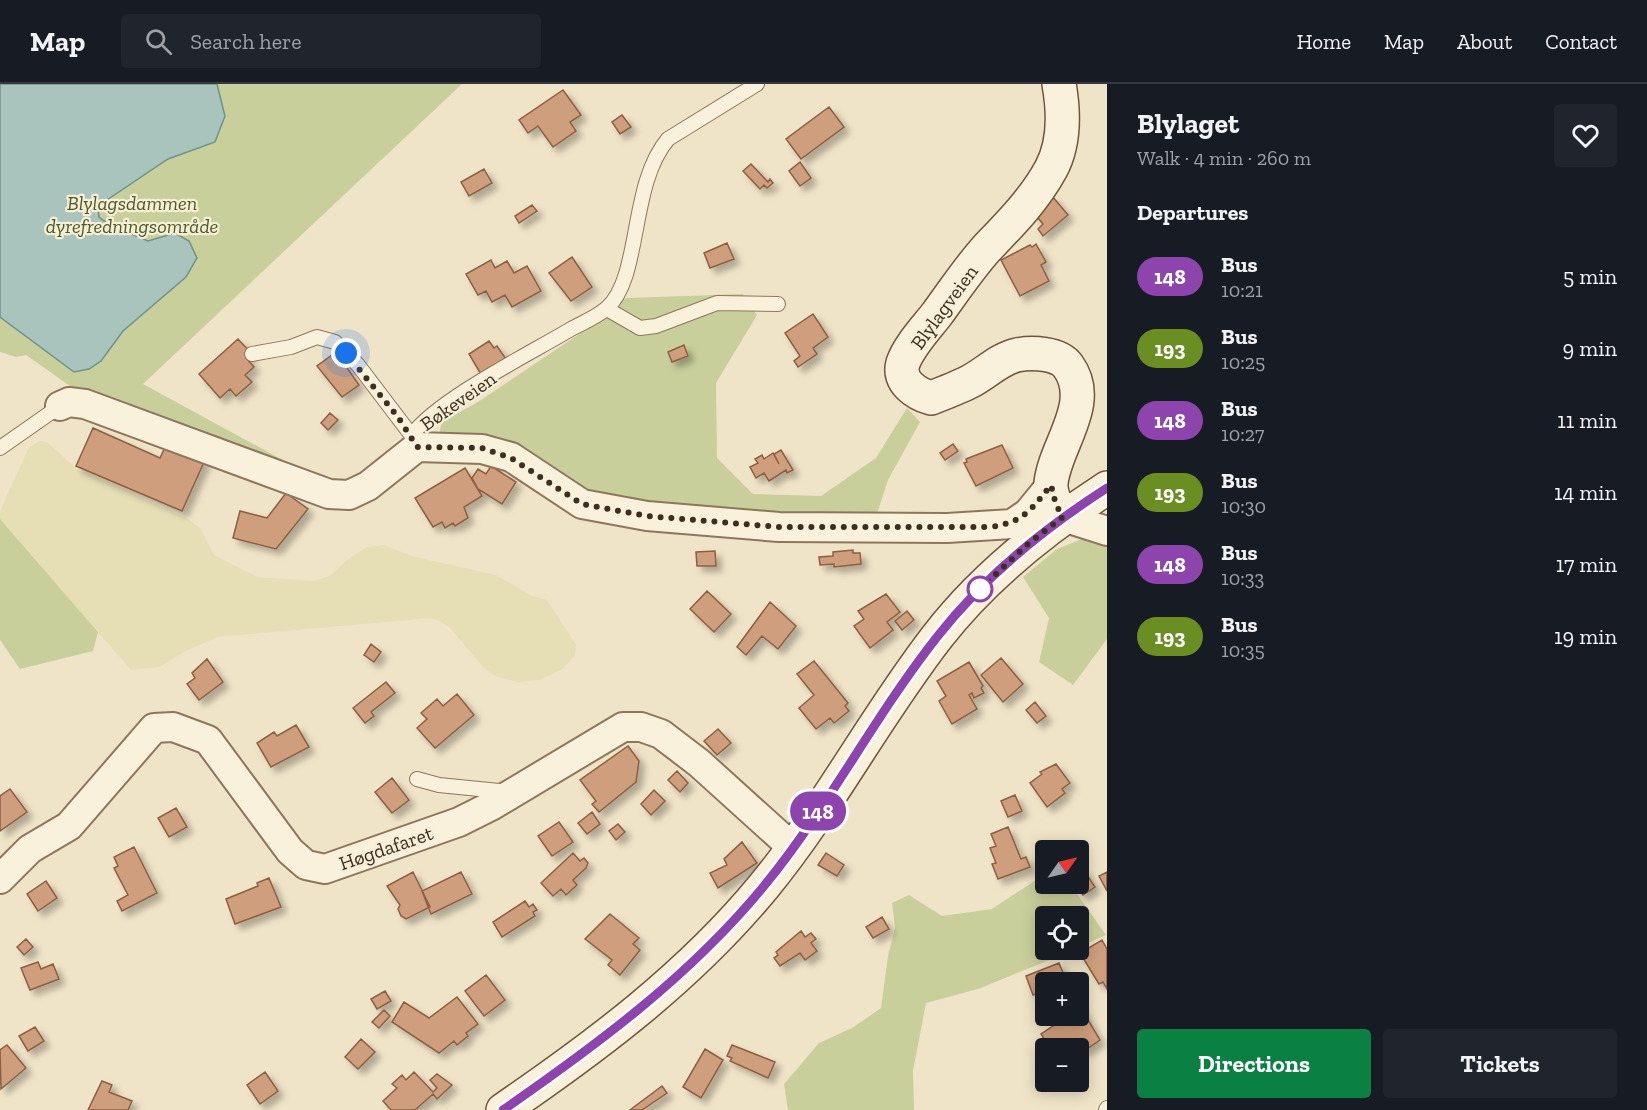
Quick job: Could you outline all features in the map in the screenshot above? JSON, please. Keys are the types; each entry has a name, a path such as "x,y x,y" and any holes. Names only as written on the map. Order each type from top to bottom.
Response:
{"main road":[{"name":"Blylagveien","path":"1051,485 1055,464 1075,413 1078,387 1076,378 1062,359 1051,355 1017,355 970,381 931,398 916,394 904,379 902,364 924,330 986,249 1035,195 1052,167 1062,133 1063,104 1059,84"},
{"path":"1051,485 1056,505 1063,517"},
{"path":"503,1110 603,1038 682,973 747,905 794,848 897,692 938,636 997,572 1063,517 1107,488"}],"street":[{"name":"Bøkeveien","path":"60,406 69,402 85,404 329,494 349,495 368,486 414,441"},
{"path":"414,441 482,448 511,458 582,504 647,516 779,527 990,527 1012,524 1028,513 1051,485"},
{"path":"1063,517 1107,531"},
{"name":"Høgdafaret","path":"0,879 30,849 69,826 154,728 160,726 208,740 247,789 290,851 312,868 326,869 434,833 491,806 623,727 641,727 661,734 699,763 794,848"}],"lane":[{"name":"Bøkeveien","path":"414,441 451,402 607,309 624,281 646,178 660,148 668,139 757,84"},
{"path":"607,309 640,328 656,326 717,303 778,304"},
{"path":"252,354 291,347 317,337 335,342 358,365 414,441"},
{"name":"Bøkeveien","path":"0,448 60,406"},
{"path":"417,779 439,785 511,792"}],"shaded area":[{"path":"39,441 47,442 76,468 188,519 201,529 214,555 257,577 314,581 330,576 347,560 367,547 385,545 411,556 496,575 532,596 547,600 576,645 575,655 563,669 539,680 518,682 497,677 484,668 449,627 430,618 217,637 184,652 160,667 131,670 0,519 0,511 28,449"}],"green space":[{"name":"Blylagsdammen dyrefredningsområde","path":"0,84 462,84 143,384 327,484 110,414 26,355 16,357 0,352"},
{"path":"743,294 757,315 716,383 717,458 753,494 821,496 876,458 907,408 920,422 888,480 870,535 644,526 439,434 442,422 478,402 597,322 626,298"},
{"path":"0,519 98,632 93,651 20,669 0,640"},
{"path":"1107,529 1107,639 1073,685 1039,662 1049,618 1023,577 1057,549"},
{"path":"1035,881 1035,894 1077,894 1086,906 1035,906 1035,960 1049,960 978,989 926,1003 913,1071 914,1110 788,1110 784,1084 819,1043 852,1028 881,1008 888,956 895,928 892,903 909,895 942,916 992,909"},
{"path":"1089,911 1106,935 1089,943"}],"water":[{"path":"0,84 217,84 225,116 215,142 168,159 98,206 99,217 110,225 148,241 175,233 189,241 197,258 186,277 123,331 101,361 89,369 74,372 0,317"}],"building":[{"path":"563,90 581,115 570,122 576,131 553,147 538,126 528,133 519,120"},
{"path":"829,107 844,127 801,159 786,139"},
{"path":"622,115 631,127 620,134 612,122"},
{"path":"800,162 811,178 800,186 789,171"},
{"path":"751,164 768,182 770,179 773,183 767,188 764,185 760,189 743,171"},
{"path":"484,169 492,183 469,196 461,182"},
{"path":"1052,196 1068,215 1043,236 1038,229 1043,224 1033,212"},
{"path":"532,205 537,211 519,223 515,216"},
{"path":"727,243 734,259 710,268 704,253"},
{"path":"1036,244 1046,262 1041,265 1049,281 1020,296 1001,260"},
{"path":"572,257 592,287 571,301 549,273"},
{"path":"491,260 495,268 507,261 514,273 527,266 541,291 512,307 505,295 492,302 486,291 478,295 466,274"},
{"path":"813,314 828,337 813,348 817,354 798,367 794,361 800,356 785,333"},
{"path":"238,339 251,353 246,358 254,367 245,375 252,382 236,396 230,389 220,398 199,374"},
{"path":"489,341 494,348 497,346 506,359 482,376 469,354"},
{"path":"684,345 688,356 672,362 668,352"},
{"path":"336,352 359,385 342,397 317,366"},
{"path":"330,413 338,420 328,430 321,423"},
{"path":"93,428 160,458 167,443 205,460 182,511 76,466"},
{"path":"953,444 958,451 945,460 940,453"},
{"path":"1002,445 1013,468 976,486 964,463 967,462 966,459"},
{"path":"781,450 793,470 787,473 786,470 769,481 764,473 756,478 750,467 758,463 755,459 762,455 764,459 773,453 779,464 774,454"},
{"path":"491,466 516,482 502,504 478,489 472,478 478,469 486,474"},
{"path":"465,468 482,496 464,507 468,518 455,526 453,523 445,528 442,522 433,527 415,498"},
{"path":"286,493 308,509 276,549 233,538 240,511 267,518"},
{"path":"853,550 853,553 860,553 861,564 834,567 834,564 820,565 819,557 833,556 833,552"},
{"path":"715,551 716,566 697,566 696,552"},
{"path":"707,591 731,614 714,632 690,609"},
{"path":"886,594 900,612 887,622 893,630 870,648 854,626 864,619 858,611"},
{"path":"770,602 796,626 778,649 762,636 746,655 737,647"},
{"path":"907,611 914,620 902,630 895,621"},
{"path":"371,644 381,652 374,662 364,655"},
{"path":"1001,658 1023,684 1003,702 981,675"},
{"path":"207,659 223,682 199,700 187,684 195,678 192,673"},
{"path":"814,661 848,703 845,706 849,711 834,723 830,718 816,729 799,708 814,695 797,674"},
{"path":"969,662 983,686 981,688 984,693 974,698 972,693 969,695 977,709 952,724 939,701 946,696 937,681"},
{"path":"386,682 395,693 371,712 374,716 365,723 353,708"},
{"path":"457,694 474,715 435,748 417,728 427,719 421,713 437,699 443,706"},
{"path":"1035,702 1046,716 1037,723 1026,710"},
{"path":"296,725 309,747 271,767 257,743 274,732 277,736"},
{"path":"718,729 731,743 717,755 704,741"},
{"path":"628,746 639,761 636,782 599,812 592,804 596,801 580,780"},
{"path":"1056,764 1070,783 1062,789 1065,793 1047,807 1030,783 1042,774 1040,772"},
{"path":"677,771 688,783 680,792 668,780"},
{"path":"392,778 409,800 392,813 375,792"},
{"path":"10,789 27,812 0,831 0,796"},
{"path":"654,790 665,801 651,815 641,804"},
{"path":"1015,795 1022,811 1008,817 1001,801"},
{"path":"176,808 187,827 169,837 158,818"},
{"path":"592,812 600,824 587,834 578,823"},
{"path":"559,822 573,842 552,856 538,836"},
{"path":"618,824 625,832 616,840 609,831"},
{"path":"1008,827 1021,859 1026,857 1030,867 998,879 992,864 996,863 990,848 996,846 991,834"},
{"path":"742,842 757,863 718,888 710,873 727,865 724,859"},
{"path":"134,847 157,893 122,911 117,901 128,895 114,868 118,866 114,857"},
{"path":"573,853 580,861 584,858 588,863 586,868 573,880 577,885 566,895 561,889 553,896 541,883"},
{"path":"826,853 844,865 837,876 818,865"},
{"path":"413,872 430,907 406,919 401,916 398,909 400,905 387,886"},
{"path":"461,872 472,894 431,914 422,891"},
{"path":"1107,872 1107,891 1099,876"},
{"path":"269,878 281,907 235,924 226,899 258,886 257,883"},
{"path":"1089,878 1095,887 1089,891"},
{"path":"46,881 57,898 38,911 27,894"},
{"path":"525,901 529,907 533,904 537,910 533,912 535,916 502,937 493,922"},
{"path":"610,914 639,938 633,944 640,950 620,975 608,965 612,960 585,939"},
{"path":"882,917 889,929 873,938 866,927"},
{"path":"801,931 805,937 811,933 816,939 811,943 817,951 805,960 800,953 780,966 774,958 778,955 776,952"},
{"path":"26,939 33,947 24,955 17,947"},
{"path":"1102,940 1107,949 1107,989 1103,982 1099,984 1084,960 1089,960 1089,948"},
{"path":"38,962 41,969 53,964 59,979 30,990 21,968"},
{"path":"1059,963 1063,972 1036,972"},
{"path":"1035,972 1035,994 1033,995 1026,976"},
{"path":"486,975 505,1000 484,1016 465,991"},
{"path":"385,991 391,1001 377,1009 371,999"},
{"path":"457,997 478,1024 466,1033 468,1036 457,1045 454,1041 439,1053 392,1022 404,1002 429,1018"},
{"path":"384,1010 390,1016 379,1028 372,1022"},
{"path":"1089,1022 1100,1040 1089,1048 1089,1038 1044,1038 1041,1034 1053,1026 1089,1026"},
{"path":"35,1027 44,1041 28,1051 19,1036"},
{"path":"361,1039 375,1052 358,1069 345,1057"},
{"path":"7,1045 26,1068 1,1089 0,1050"},
{"path":"732,1045 775,1062 768,1078 730,1061 732,1058 727,1056"},
{"path":"705,1049 723,1060 701,1098 683,1087"},
{"path":"265,1072 278,1091 260,1104 247,1085"},
{"path":"414,1072 433,1092 437,1088 430,1080 437,1074 452,1085 437,1099 433,1094 415,1110 391,1110 383,1101 397,1088 392,1084 402,1075 406,1080"},
{"path":"102,1081 112,1085 109,1092 132,1101 128,1110 88,1110"},
{"path":"662,1086 667,1093 642,1110 630,1110"}],"bus line":[{"name":"148","path":"503,1110 568,1065 650,1001 723,932 794,848 897,692 963,606 1029,543 1107,488"}],"route":[{"path":"346,353 398,417 417,447 482,448 511,458 582,504 647,516 779,527 990,527 1012,524 1028,513 1051,485 1056,505 1063,517 1029,543 980,589"}]}
